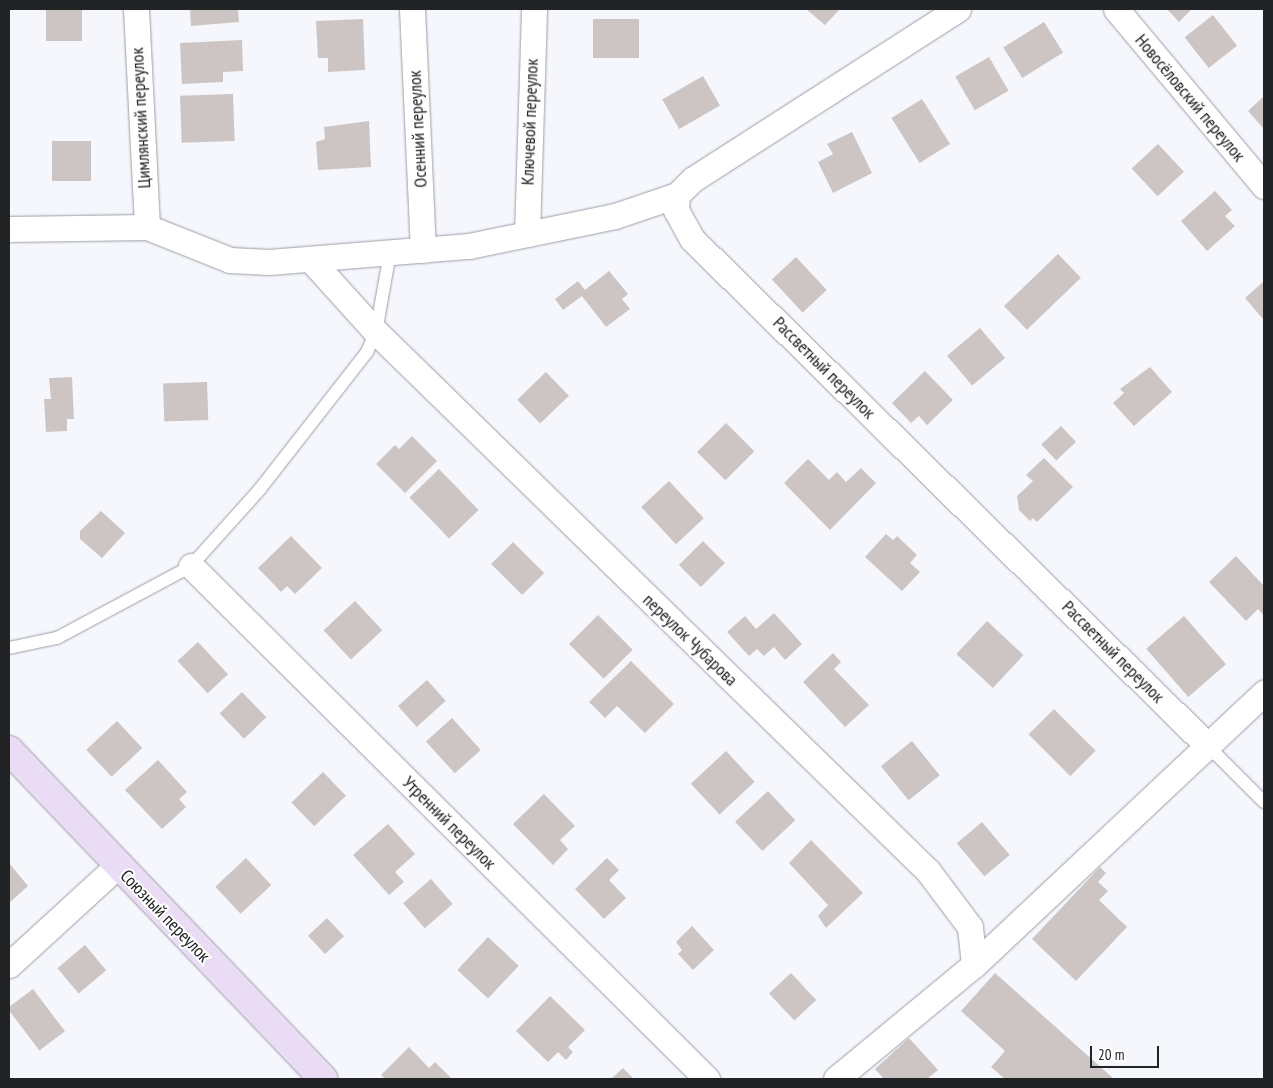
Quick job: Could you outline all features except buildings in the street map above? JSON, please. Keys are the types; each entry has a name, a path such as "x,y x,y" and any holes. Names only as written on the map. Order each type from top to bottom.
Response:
{"street":[{"name":"Цимлянский переулок","path":"136,9 146,227"},
{"name":"Осенний переулок","path":"412,9 423,250"},
{"name":"Ключевой переулок","path":"527,234 534,9"},
{"path":"9,229 146,227 230,260 310,259 470,246 616,216 677,195 693,178 922,16 958,9"},
{"name":"Новосёловский переулок","path":"1116,9 1264,186"},
{"name":"Рассветный переулок","path":"677,195 676,210 692,239 1209,747"},
{"path":"310,259 376,332"},
{"name":"переулок Чубарова","path":"376,332 928,871 970,927 974,965"},
{"name":"Утренний переулок","path":"191,566 707,1079"},
{"path":"836,1079 974,965 1209,747 1264,693"},
{"name":"Союзный переулок","path":"9,750 117,866 323,1079"},
{"path":"9,965 117,866"}],"lane":[{"path":"9,648 57,638 191,566 260,488 367,352 376,332 390,253"},
{"path":"1209,747 1264,802"}]}
